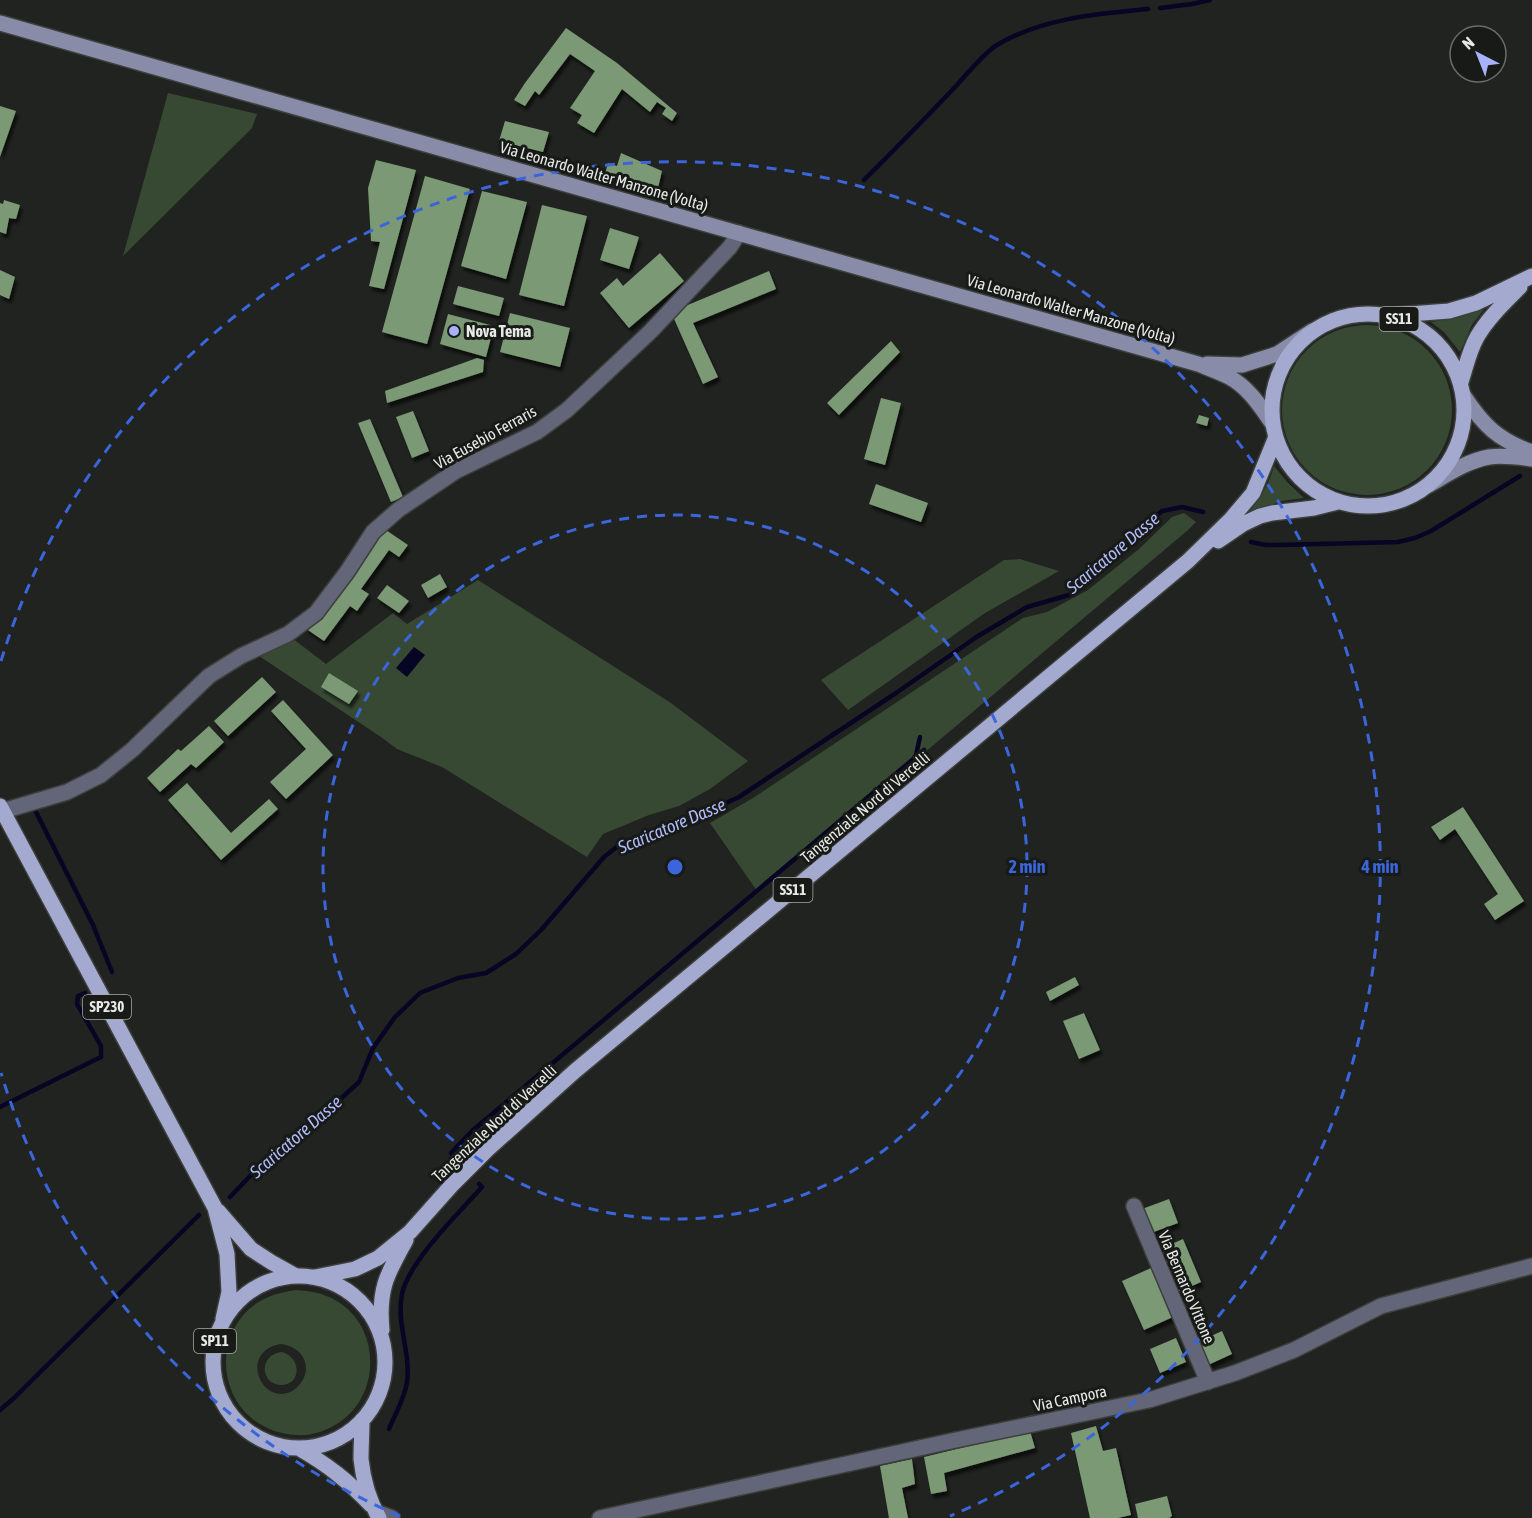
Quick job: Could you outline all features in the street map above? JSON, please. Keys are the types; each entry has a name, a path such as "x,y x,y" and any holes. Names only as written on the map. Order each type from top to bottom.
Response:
{"main road":[{"name":"Via Leonardo Walter Manzone (Volta)","path":"0,23 1198,364 1231,378 1260,405 1272,423"},
{"name":"Tangenziale Nord di Vercelli","path":"1532,276 1496,313 1477,338 1469,356 1462,389 1465,420 1463,430 1448,465 1429,485 1404,500 1381,506 1362,507 1338,502 1309,487 1286,462 1275,439 1271,403 1276,381 1284,362 1312,331 1338,318 1368,314 1390,316 1449,311 1476,303 1532,276"},
{"name":"Tangenziale Nord di Vercelli","path":"1390,316 1412,324 1431,338 1449,359 1462,389"},
{"name":"Via Leonardo Walter Manzone (Volta)","path":"1198,364 1242,365 1277,354 1312,331"},
{"path":"1462,389 1475,413 1490,430 1532,452"},
{"name":"Tangenziale Nord di Vercelli","path":"315,1277 355,1269 378,1258 410,1232 488,1149 575,1071 1188,561 1231,519 1253,493 1275,439"},
{"path":"1429,485 1459,467 1489,457 1532,459"},
{"name":"Tangenziale Nord di Vercelli","path":"1188,561 1243,524 1260,516 1338,502"},
{"name":"SP230","path":"1,808 215,1208 251,1249 296,1276"},
{"name":"SP230","path":"215,1208 227,1254 229,1292 223,1319"},
{"name":"Tangenziale Nord di Vercelli","path":"383,1342 381,1300 384,1283 410,1232"},
{"name":"SP11","path":"315,1277 345,1289 358,1299 373,1319 383,1342 384,1375 373,1407 349,1432 334,1441 317,1446 300,1449 283,1447 267,1443 253,1435 239,1425 229,1413 214,1383 213,1351 223,1319 247,1293 278,1278 315,1277"},
{"path":"362,1420 361,1458 364,1478 376,1512"},
{"name":"SP11","path":"300,1449 338,1472 353,1485 376,1512"}],"street":[{"name":"Via Eusebio Ferraris","path":"1,808 67,792 101,775 132,750 209,676 241,656 288,634 316,613 373,532 398,510 456,471 537,432 567,411 651,331 730,248 739,233"},
{"name":"Via Bernardo Vittone","path":"1134,1206 1208,1382"},
{"name":"Via Campora","path":"600,1518 1149,1400 1235,1373 1294,1350 1381,1306 1532,1266"},
{"path":"376,1512 392,1518"}],"green space":[{"path":"168,93 257,114 252,128 123,256"},
{"path":"1484,309 1472,325 1460,352 1444,332 1431,322 1460,317"},
{"path":"1367,325 1384,326 1400,331 1427,350 1446,377 1451,393 1451,427 1446,443 1427,470 1400,489 1384,494 1367,495 1350,494 1334,489 1307,470 1288,443 1283,427 1282,410 1283,393 1288,377 1307,350 1334,331 1350,326"},
{"path":"1274,466 1304,498 1282,501 1250,512 1270,479"},
{"path":"1184,513 1196,522 1188,530 757,891 710,823 753,798 1023,618 1047,612 1088,590 1139,549 1172,517"},
{"path":"1020,559 1059,571 985,613 848,710 821,680 1004,560"},
{"path":"478,580 671,703 748,761 710,789 679,806 649,815 603,834 587,857 442,767 397,749 256,654 292,638 326,664 393,613 407,624"},
{"path":"296,1290 326,1296 350,1312 361,1327 368,1344 370,1362 368,1380 361,1398 350,1413 335,1425 306,1435 274,1431 249,1416 235,1398 226,1369 226,1354 230,1339 245,1313 266,1298","holes":["280,1344 296,1350 304,1358 306,1369 298,1387 283,1394 273,1392 265,1386 259,1378 257,1368 260,1358 267,1349"]},
{"path":"282,1352 293,1359 297,1370 289,1384 282,1385 269,1381 265,1370 269,1358"}],"water":[{"path":"414,647 425,655 407,677 396,668"}],"building":[{"path":"566,28 617,63 677,113 672,121 662,114 666,108 657,102 650,112 622,89 594,133 577,123 582,115 570,108 595,71 570,54 539,95 535,91 525,106 514,100"},
{"path":"0,106 16,111 0,157"},
{"path":"505,121 549,132 543,152 499,141"},
{"path":"621,153 662,171 658,188 605,174 608,163 617,166"},
{"path":"376,160 416,170 384,289 369,286 380,242 371,241 368,188"},
{"path":"425,176 470,189 427,344 382,332"},
{"path":"482,191 527,202 506,279 461,266"},
{"path":"4,200 20,205 16,219 9,218 6,234 0,232 0,203 3,204"},
{"path":"542,205 587,216 564,306 519,295"},
{"path":"610,228 639,237 629,269 600,260"},
{"path":"660,253 684,281 629,328 600,293 617,278 623,286"},
{"path":"0,270 15,277 9,299 0,295"},
{"path":"769,271 776,289 693,323 718,377 703,384 671,312"},
{"path":"458,286 504,298 499,316 453,304"},
{"path":"510,313 570,328 560,367 500,352"},
{"path":"448,314 494,326 486,357 440,344"},
{"path":"891,341 900,352 839,415 827,403"},
{"path":"477,358 484,360 483,372 387,403 385,391"},
{"path":"881,398 901,403 885,465 864,459"},
{"path":"413,411 429,451 412,458 396,417"},
{"path":"1199,415 1209,418 1207,426 1196,423"},
{"path":"370,419 403,497 391,502 358,423"},
{"path":"876,484 928,503 921,522 869,504"},
{"path":"380,526 408,545 399,557 389,550 361,589 369,594 357,611 350,606 324,641 305,628"},
{"path":"440,574 447,587 428,598 421,585"},
{"path":"387,585 409,601 399,613 377,598"},
{"path":"329,673 358,691 349,704 321,687"},
{"path":"262,677 276,692 228,736 214,721"},
{"path":"283,700 333,755 286,799 270,782 306,749 271,711"},
{"path":"209,726 224,742 196,768 191,764 160,792 147,778 178,749 181,751"},
{"path":"187,783 231,833 269,799 278,809 221,860 168,800"},
{"path":"1463,807 1524,901 1495,920 1484,904 1498,894 1455,829 1440,840 1431,827"},
{"path":"1075,977 1079,985 1050,1001 1046,992"},
{"path":"1084,1013 1100,1050 1079,1059 1063,1021"},
{"path":"1169,1199 1178,1223 1151,1233 1142,1209"},
{"path":"1183,1239 1201,1282 1176,1293 1158,1250"},
{"path":"1151,1268 1173,1317 1144,1330 1122,1281"},
{"path":"1222,1331 1232,1354 1208,1365 1198,1342"},
{"path":"1176,1338 1186,1362 1160,1373 1150,1349"},
{"path":"1096,1426 1103,1451 1116,1448 1131,1515 1118,1518 1090,1518 1071,1433"},
{"path":"1030,1431 1035,1448 944,1473 947,1491 931,1494 924,1457"},
{"path":"912,1459 915,1484 902,1488 908,1518 889,1518 880,1466"},
{"path":"1167,1496 1172,1516 1169,1518 1138,1518 1135,1504"}],"waterway":[{"path":"1160,8 1210,0"},
{"path":"864,180 992,48 1014,36 1051,23 1090,15 1148,9"},
{"name":"Scaricatore Dasse","path":"1251,542 1278,545 1398,542 1415,538 1431,531 1520,476"},
{"name":"Scaricatore Dasse","path":"230,1197 273,1152 324,1114 359,1082 373,1048 395,1017 420,993 458,978 486,973 516,954 541,930 604,857 618,846 680,824 739,797 978,636 1027,607 1069,595 1162,511 1182,507 1203,512"},
{"path":"916,755 920,737"},
{"path":"453,1155 451,1153 472,1131 924,750"},
{"path":"35,810 93,925 112,972"},
{"path":"0,1107 101,1057 101,1046 77,1004 78,996 85,993"},
{"path":"389,1429 407,1382 408,1371 401,1316 402,1294 414,1267 424,1252 482,1187 479,1184"},
{"name":"Scaricatore Dasse","path":"0,1410 199,1215"}],"place":[{"name":"Nova Tema","path":"454,331"}]}
